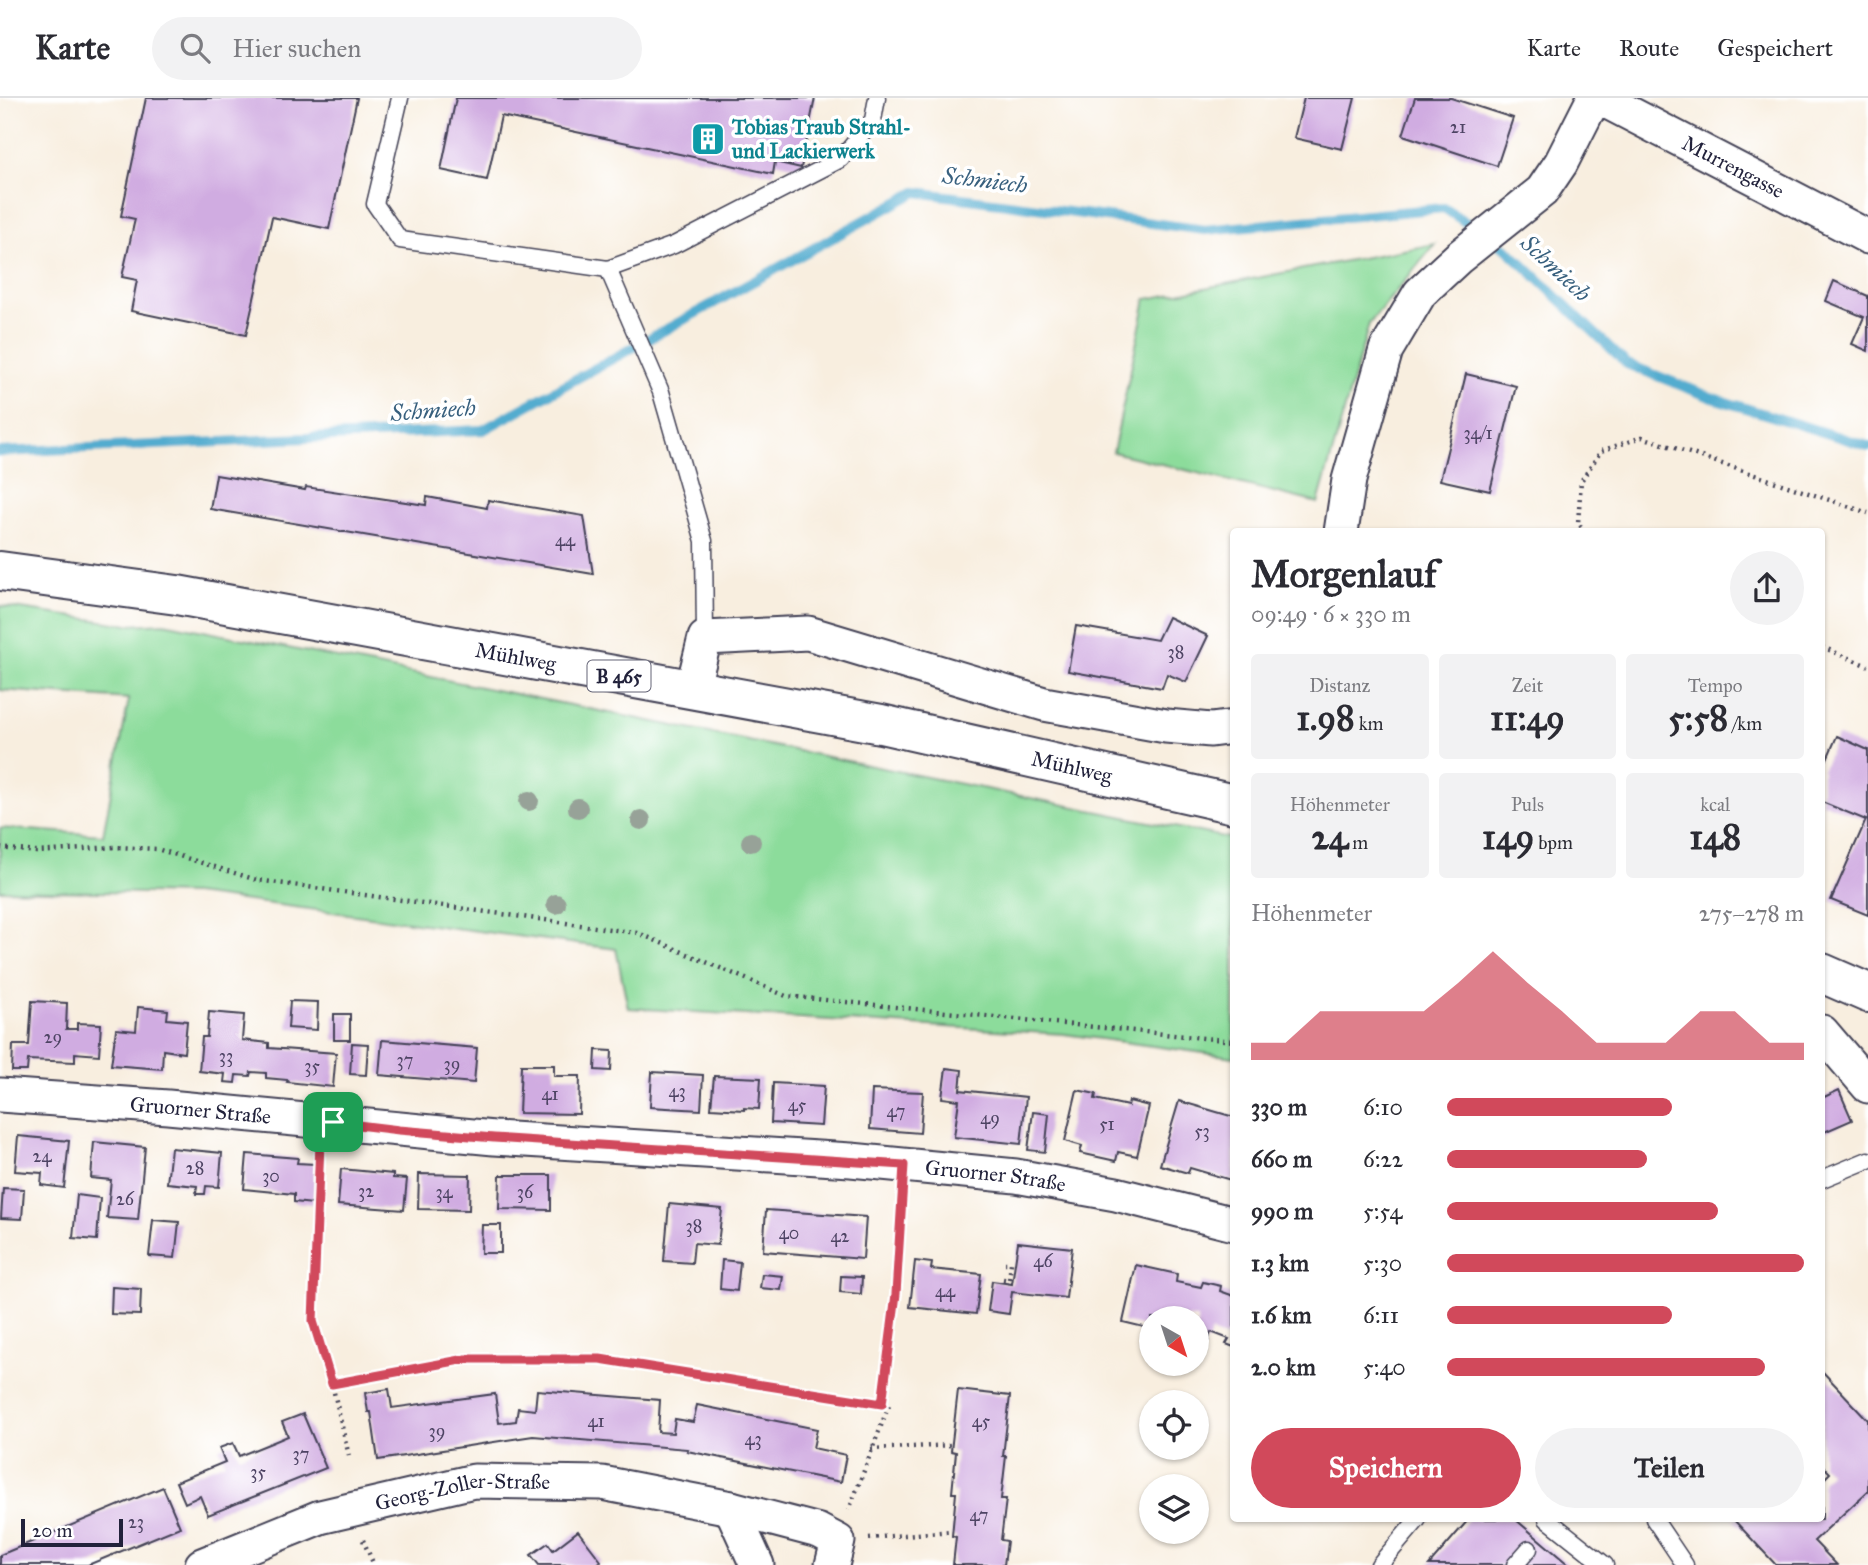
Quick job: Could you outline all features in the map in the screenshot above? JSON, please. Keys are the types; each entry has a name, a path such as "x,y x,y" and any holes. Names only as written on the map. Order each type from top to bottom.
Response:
{"main road":[{"name":"Mühlweg","path":"0,571 177,595 881,724 1230,803"},
{"path":"1825,974 1868,993"}],"street":[{"path":"1342,528 1349,480 1386,350 1420,293 1459,257 1542,191 1562,163 1594,98"},
{"name":"Murrengasse","path":"1600,98 1868,237"},
{"path":"692,690 705,638 808,633 1044,704 1166,726 1211,730 1230,728"},
{"path":"1825,1036 1868,1086"},
{"name":"Gruorner Straße","path":"0,1096 168,1107 494,1138 904,1165 1016,1176 1116,1194 1230,1223"},
{"name":"Georg-Zoller-Straße","path":"202,1565 320,1517 474,1481 602,1483 731,1508 819,1531 835,1553"},
{"path":"731,1508 757,1565"}],"lane":[{"path":"400,98 375,204 400,240 608,269 674,245 841,159 873,120 877,98"},
{"path":"608,269 661,392 704,541 705,638"},
{"path":"1825,1178 1868,1160"},
{"path":"1379,1565 1415,1522"},
{"path":"1551,1522 1605,1565"},
{"path":"1656,1522 1685,1565"},
{"path":"1516,1565 1529,1549"}],"path":[{"path":"1582,528 1577,523 1581,481 1601,451 1643,437 1868,513"},
{"path":"1825,648 1868,666"},
{"path":"0,848 36,852 115,847 157,849 257,880 638,933 786,996 1230,1041"},
{"path":"333,1122 333,1143 320,1143 313,1321 332,1384 349,1456"},
{"path":"882,1404 896,1294 904,1165"},
{"path":"1003,1279 1009,1280 1012,1273 1011,1263 1005,1262"},
{"path":"332,1384 466,1359 600,1359 889,1405 835,1553 952,1531"},
{"path":"871,1449 952,1445"}],"green space":[{"path":"1435,244 1369,324 1318,503 1113,452 1146,299"},
{"path":"0,606 129,625 164,623 1230,838 1230,1056 1064,1034 628,1008 616,949 194,894 0,890 0,828 103,835 129,699 0,690"}],"building":[{"path":"146,98 357,98 329,229 272,217 246,335 131,311 137,280 122,277 135,219 121,216"},
{"name":"Tobias Traub Strahl- und Lackierwerk","path":"456,98 815,98 801,168 775,162 773,174 501,116 487,180 441,170"},
{"path":"1304,98 1355,98 1342,149 1294,138"},
{"path":"1415,98 1451,98 1513,118 1497,166 1403,135"},
{"path":"1834,281 1868,296 1868,351 1852,344 1864,317 1826,301"},
{"path":"1466,374 1516,386 1490,491 1440,480"},
{"path":"216,475 305,490 306,487 426,505 427,497 487,508 488,500 584,516 593,574 210,509"},
{"path":"1168,617 1208,636 1186,682 1167,674 1162,688 1068,671 1076,626 1157,640"},
{"path":"1837,736 1868,750 1868,915 1831,900 1866,820 1825,803 1825,763"},
{"path":"32,1001 67,1003 66,1029 77,1029 77,1023 101,1024 99,1055 75,1053 75,1062 28,1060 27,1071 12,1071 13,1045 29,1045"},
{"path":"290,1001 318,1002 317,1030 288,1028"},
{"path":"138,1007 168,1010 167,1019 187,1021 184,1053 163,1050 162,1069 111,1065 116,1029 136,1031"},
{"path":"209,1012 244,1015 242,1040 269,1043 269,1048 336,1053 333,1087 287,1082 288,1080 266,1078 266,1073 251,1072 250,1076 236,1075 235,1083 224,1082 225,1074 199,1071 202,1037 207,1037"},
{"path":"334,1014 350,1014 350,1040 334,1040"},
{"path":"382,1040 477,1048 474,1083 379,1075"},
{"path":"352,1043 368,1044 366,1075 350,1074"},
{"path":"596,1050 612,1051 611,1071 595,1070"},
{"path":"521,1065 554,1065 554,1076 580,1076 579,1114 519,1113"},
{"path":"946,1068 962,1070 960,1090 1026,1097 1021,1144 954,1137 959,1100 942,1098"},
{"path":"652,1072 703,1075 701,1110 650,1107"},
{"path":"714,1076 761,1078 759,1109 711,1108"},
{"path":"773,1083 824,1086 821,1126 771,1123"},
{"path":"872,1090 923,1092 920,1133 870,1129"},
{"path":"1077,1090 1096,1094 1095,1099 1128,1106 1129,1101 1149,1106 1137,1156 1118,1152 1116,1161 1080,1153 1082,1146 1065,1141"},
{"path":"1839,1090 1852,1120 1825,1132 1825,1097"},
{"path":"1179,1101 1230,1116 1230,1180 1190,1168 1188,1173 1160,1165"},
{"path":"1033,1112 1049,1114 1045,1152 1028,1150"},
{"path":"18,1136 69,1141 64,1188 41,1185 42,1173 15,1171"},
{"path":"94,1142 145,1147 138,1220 107,1218 111,1180 91,1178"},
{"path":"171,1148 222,1153 219,1187 206,1186 205,1194 196,1194 197,1186 167,1183"},
{"path":"247,1154 298,1158 297,1163 315,1164 313,1204 294,1202 294,1194 244,1189"},
{"path":"341,1169 393,1174 393,1178 407,1179 404,1210 338,1205"},
{"path":"419,1174 470,1175 469,1210 418,1209"},
{"path":"500,1175 551,1175 551,1210 499,1209"},
{"path":"3,1188 24,1189 22,1219 1,1218"},
{"path":"77,1195 100,1198 97,1240 73,1238"},
{"path":"669,1204 722,1209 718,1245 694,1243 692,1263 664,1261"},
{"path":"766,1210 866,1217 863,1259 763,1251"},
{"path":"153,1220 179,1222 175,1258 149,1256"},
{"path":"482,1225 501,1225 501,1253 481,1253"},
{"path":"1018,1242 1072,1248 1066,1298 1012,1292 1009,1314 988,1311 992,1281 1012,1284"},
{"path":"722,1260 740,1262 737,1291 720,1289"},
{"path":"915,1261 932,1263 931,1269 981,1274 976,1314 910,1307"},
{"path":"1136,1265 1177,1274 1176,1282 1201,1287 1203,1282 1221,1286 1220,1291 1230,1295 1230,1346 1226,1344 1229,1339 1211,1332 1209,1339 1209,1306 1139,1306 1139,1326 1123,1322"},
{"path":"762,1274 783,1276 781,1290 760,1288"},
{"path":"841,1276 862,1277 861,1294 840,1292"},
{"path":"112,1287 141,1289 140,1315 111,1314"},
{"path":"1825,1374 1868,1420 1868,1491 1814,1541 1837,1565 1776,1565 1736,1522 1825,1522 1825,1478 1830,1473 1825,1468"},
{"path":"389,1389 392,1408 495,1394 499,1423 516,1421 518,1408 535,1410 537,1390 660,1400 658,1432 673,1433 675,1419 693,1422 697,1405 817,1429 813,1448 846,1455 841,1482 687,1451 688,1449 533,1436 378,1460 371,1412 368,1412 365,1393"},
{"path":"958,1390 1010,1396 1001,1499 1006,1499 1001,1540 1007,1541 1004,1565 953,1565 956,1537 952,1536 956,1493 952,1493 956,1452 951,1451"},
{"path":"303,1414 326,1468 208,1515 200,1496 185,1503 176,1482 225,1462 219,1448 233,1443 239,1456 288,1436 282,1422"},
{"path":"163,1487 180,1527 88,1565 0,1565 0,1555"},
{"path":"1466,1522 1519,1522 1569,1565 1429,1565"},
{"path":"578,1531 601,1561 596,1565 539,1565 531,1555 548,1543 553,1550"}],"waterway":[{"name":"Schmiech","path":"0,452 483,430 916,192 1205,230 1444,208 1508,250 1627,364 1713,398 1868,446"}],"place":[{"name":"Tobias Traub Strahl- und Lackierwerk","path":"708,139"}],"route":[{"path":"333,1122 494,1138 904,1165 896,1294 882,1404 600,1359 466,1359 332,1384 313,1321 320,1143 333,1143 333,1122"}]}
